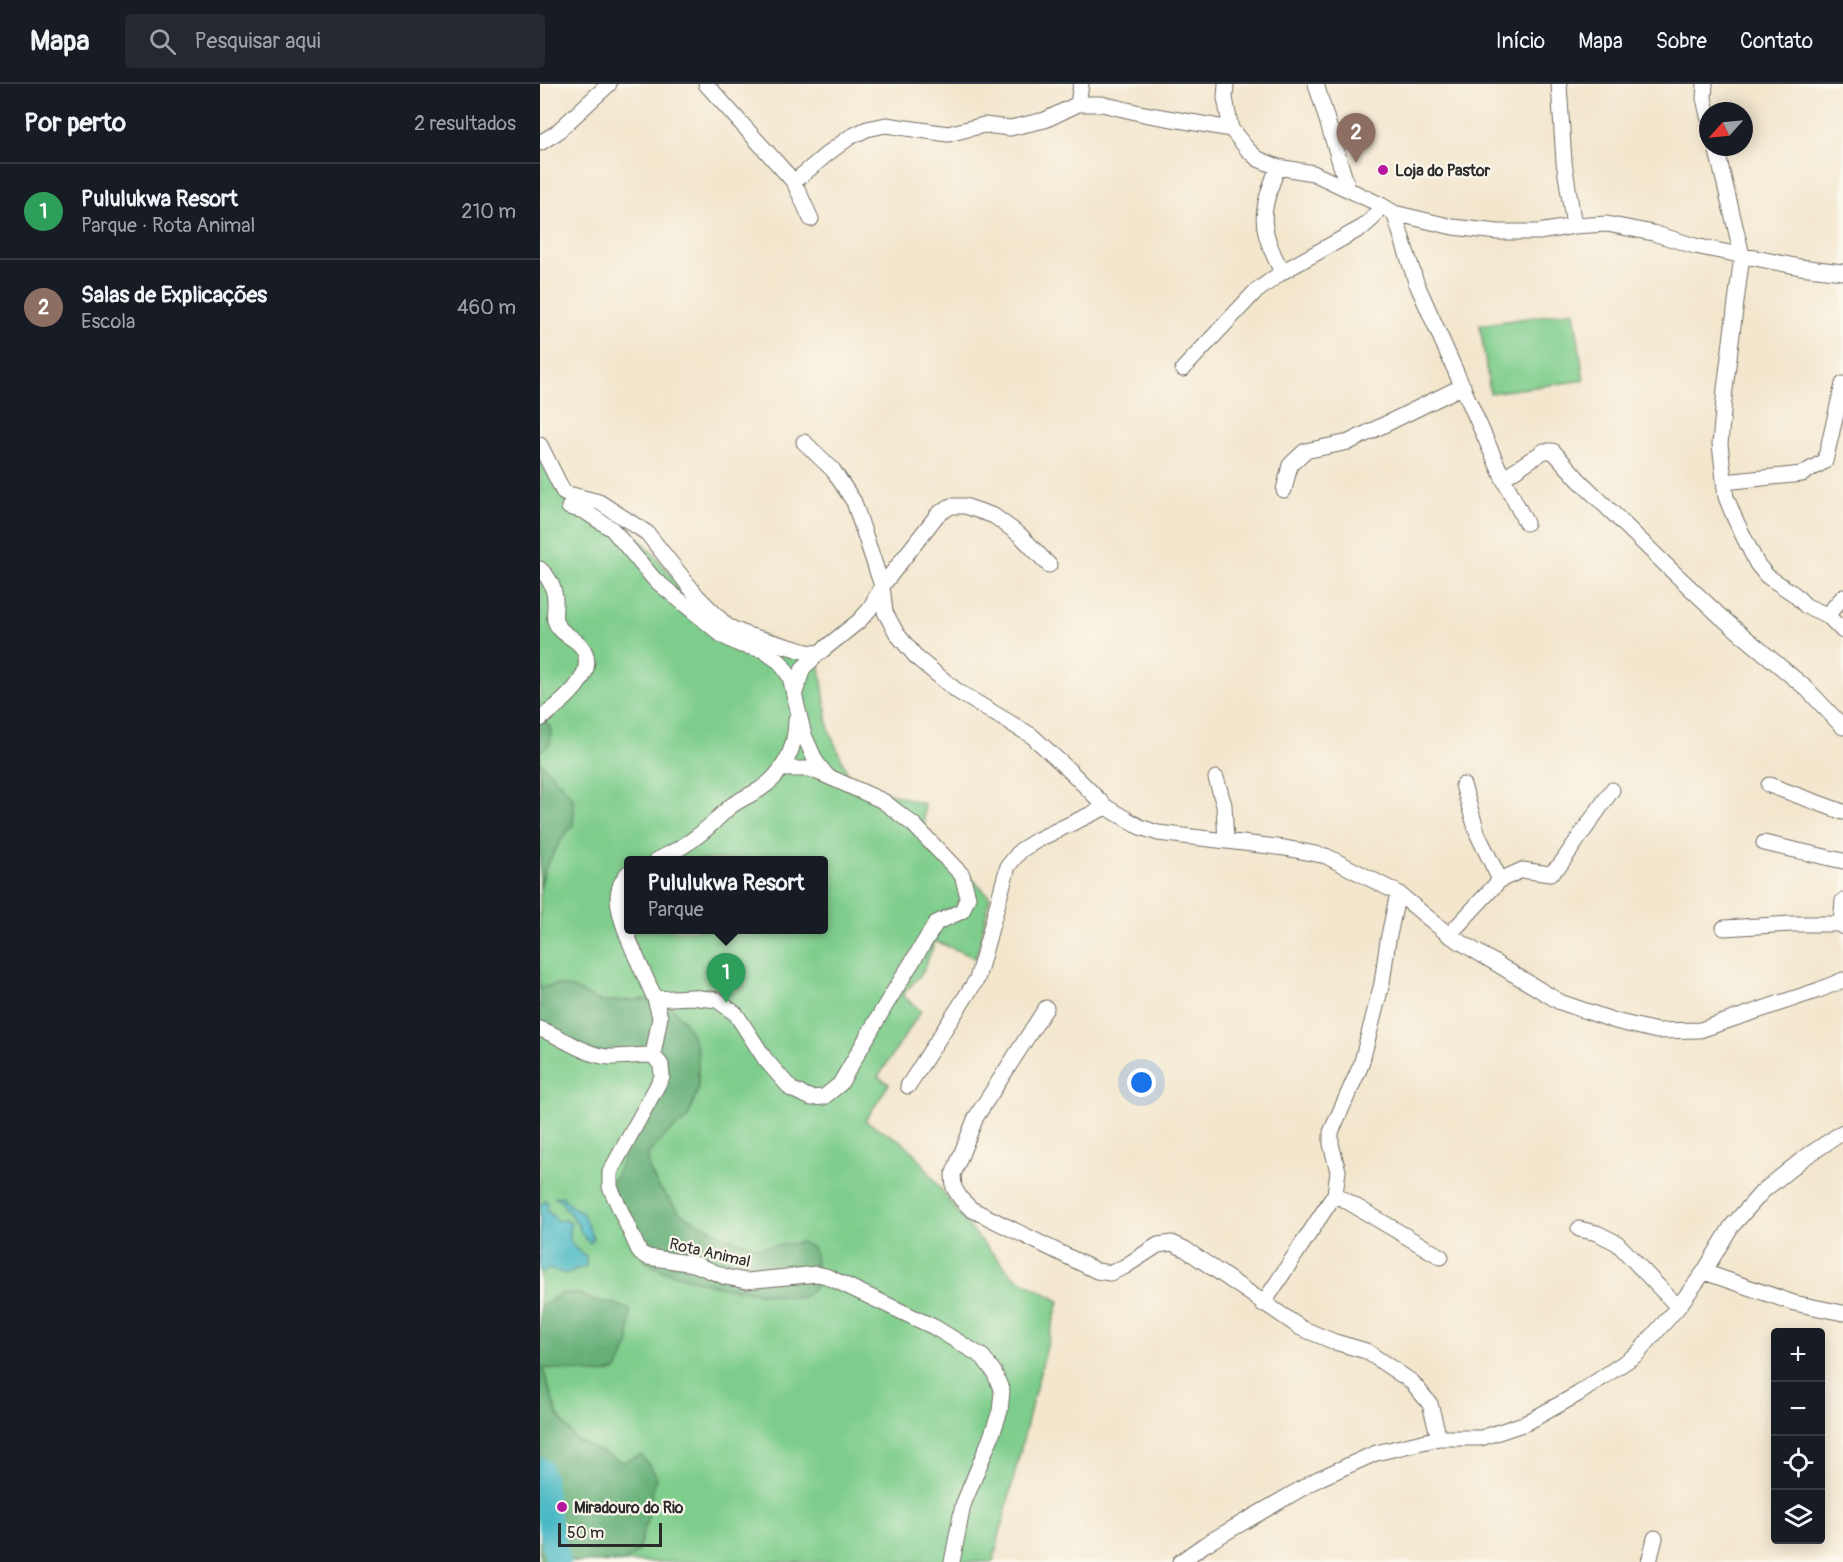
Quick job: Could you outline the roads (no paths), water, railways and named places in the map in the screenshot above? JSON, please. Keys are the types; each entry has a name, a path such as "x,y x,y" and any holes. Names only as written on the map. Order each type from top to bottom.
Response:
{"street":[{"path":"540,143 556,133 609,84"},
{"path":"706,84 794,183 811,219"},
{"path":"1078,104 1081,84"},
{"path":"1226,84 1225,98 1231,129 1258,159 1278,167 1313,173 1394,213 1453,228 1498,232 1539,232 1574,226 1607,224 1653,233 1695,246 1800,267 1843,272"},
{"path":"1316,84 1348,189"},
{"path":"1559,84 1564,162 1574,226"},
{"path":"1705,84 1705,102"},
{"path":"794,183 850,137 867,129 886,125 948,134 984,125 1011,128 1045,120 1078,104 1113,106 1144,114 1231,129"},
{"path":"1718,156 1742,255 1720,444 1724,482 1730,509 1757,564 1767,576 1794,594 1800,602 1827,615 1843,631"},
{"path":"1278,167 1267,194 1263,213 1264,231 1282,272"},
{"path":"1183,369 1254,293 1282,272 1362,227 1372,219 1380,205"},
{"path":"1394,213 1416,282 1503,478 1526,523"},
{"path":"1724,482 1802,474 1825,461 1843,384"},
{"path":"1284,490 1290,465 1305,451 1349,441 1463,386"},
{"path":"804,442 833,470 854,502 882,586 885,612 897,634 917,658 957,691 1032,736 1106,807 1140,827 1158,833 1285,848 1326,856 1398,893 1449,935 1560,1002 1615,1021 1657,1031 1700,1030 1843,980"},
{"path":"540,445 564,493 599,502 647,533 697,596 727,626 757,638 807,652 819,653"},
{"path":"1503,478 1545,451 1553,451 1579,480 1669,568 1721,617 1807,689 1843,726"},
{"path":"666,856 700,834 733,805 762,788 781,768 793,747 796,722 794,697 803,668 864,616 882,586 938,514 951,506 965,506 994,516 1020,535 1049,565"},
{"path":"569,507 584,511 612,529 654,579 723,636 741,645 763,650 780,662 790,677 804,735 816,762 827,776"},
{"path":"540,569 550,581 555,595 555,620 561,630 582,647 586,659 586,672 577,686 554,709 540,719"},
{"path":"1827,615 1843,597"},
{"path":"655,999 691,997 717,1000 736,1014 765,1059 791,1089 811,1098 824,1097 840,1084 936,923 962,911 968,897 962,875 914,825 883,801 827,776 810,769 781,768"},
{"path":"1216,778 1224,805 1226,841"},
{"path":"1463,785 1479,835 1500,880"},
{"path":"1769,785 1843,812"},
{"path":"1449,935 1500,880 1522,870 1550,874 1560,865 1612,790"},
{"path":"908,1086 978,979 1008,866 1021,850 1039,838 1106,807"},
{"path":"1764,843 1843,861"},
{"path":"624,878 618,897 624,925"},
{"path":"1263,1304 1335,1194 1338,1171 1331,1144 1331,1132 1361,1065 1382,983 1398,893"},
{"path":"1724,928 1785,924 1842,926 1843,901"},
{"path":"540,1029 558,1035 586,1051 609,1057 653,1054 660,1017 655,999 628,934"},
{"path":"1046,1008 976,1117 953,1175 954,1188 961,1199 971,1209 1097,1271 1110,1273 1124,1267 1158,1245 1172,1243 1185,1249 1300,1329 1366,1351 1412,1382 1430,1404 1439,1438"},
{"name":"Rota Animal","path":"653,1054 661,1065 662,1077 610,1172 610,1187 640,1252 648,1257 694,1264 726,1277 746,1281 808,1274 826,1276 934,1327 982,1357 994,1372 1002,1391 1000,1411 963,1505 952,1562"},
{"path":"1179,1562 1318,1479 1376,1453 1439,1438 1481,1438 1526,1423 1568,1400 1637,1354 1678,1307 1704,1272 1731,1227 1763,1191 1804,1158 1843,1132"},
{"path":"1335,1194 1441,1257"},
{"path":"1579,1229 1597,1233 1617,1243 1678,1307"},
{"path":"1704,1272 1794,1303 1843,1313"},
{"path":"1649,1562 1655,1538"}],"water":[{"path":"562,1196 571,1206 582,1212 593,1238 591,1243 583,1235 560,1199 554,1197"},
{"path":"545,1200 548,1203 547,1209 558,1221 565,1220 571,1223 569,1239 586,1256 586,1266 567,1274 548,1269 544,1273 540,1271 540,1207"}],"waterway":[{"path":"540,1469 558,1562"}],"place":[{"name":"Salas de Explicações","path":"1356,163"},
{"name":"Loja do Pastor","path":"1383,170"},
{"name":"Pululukwa Resort","path":"726,1003"},
{"name":"Miradouro do Rio","path":"562,1507"}]}
